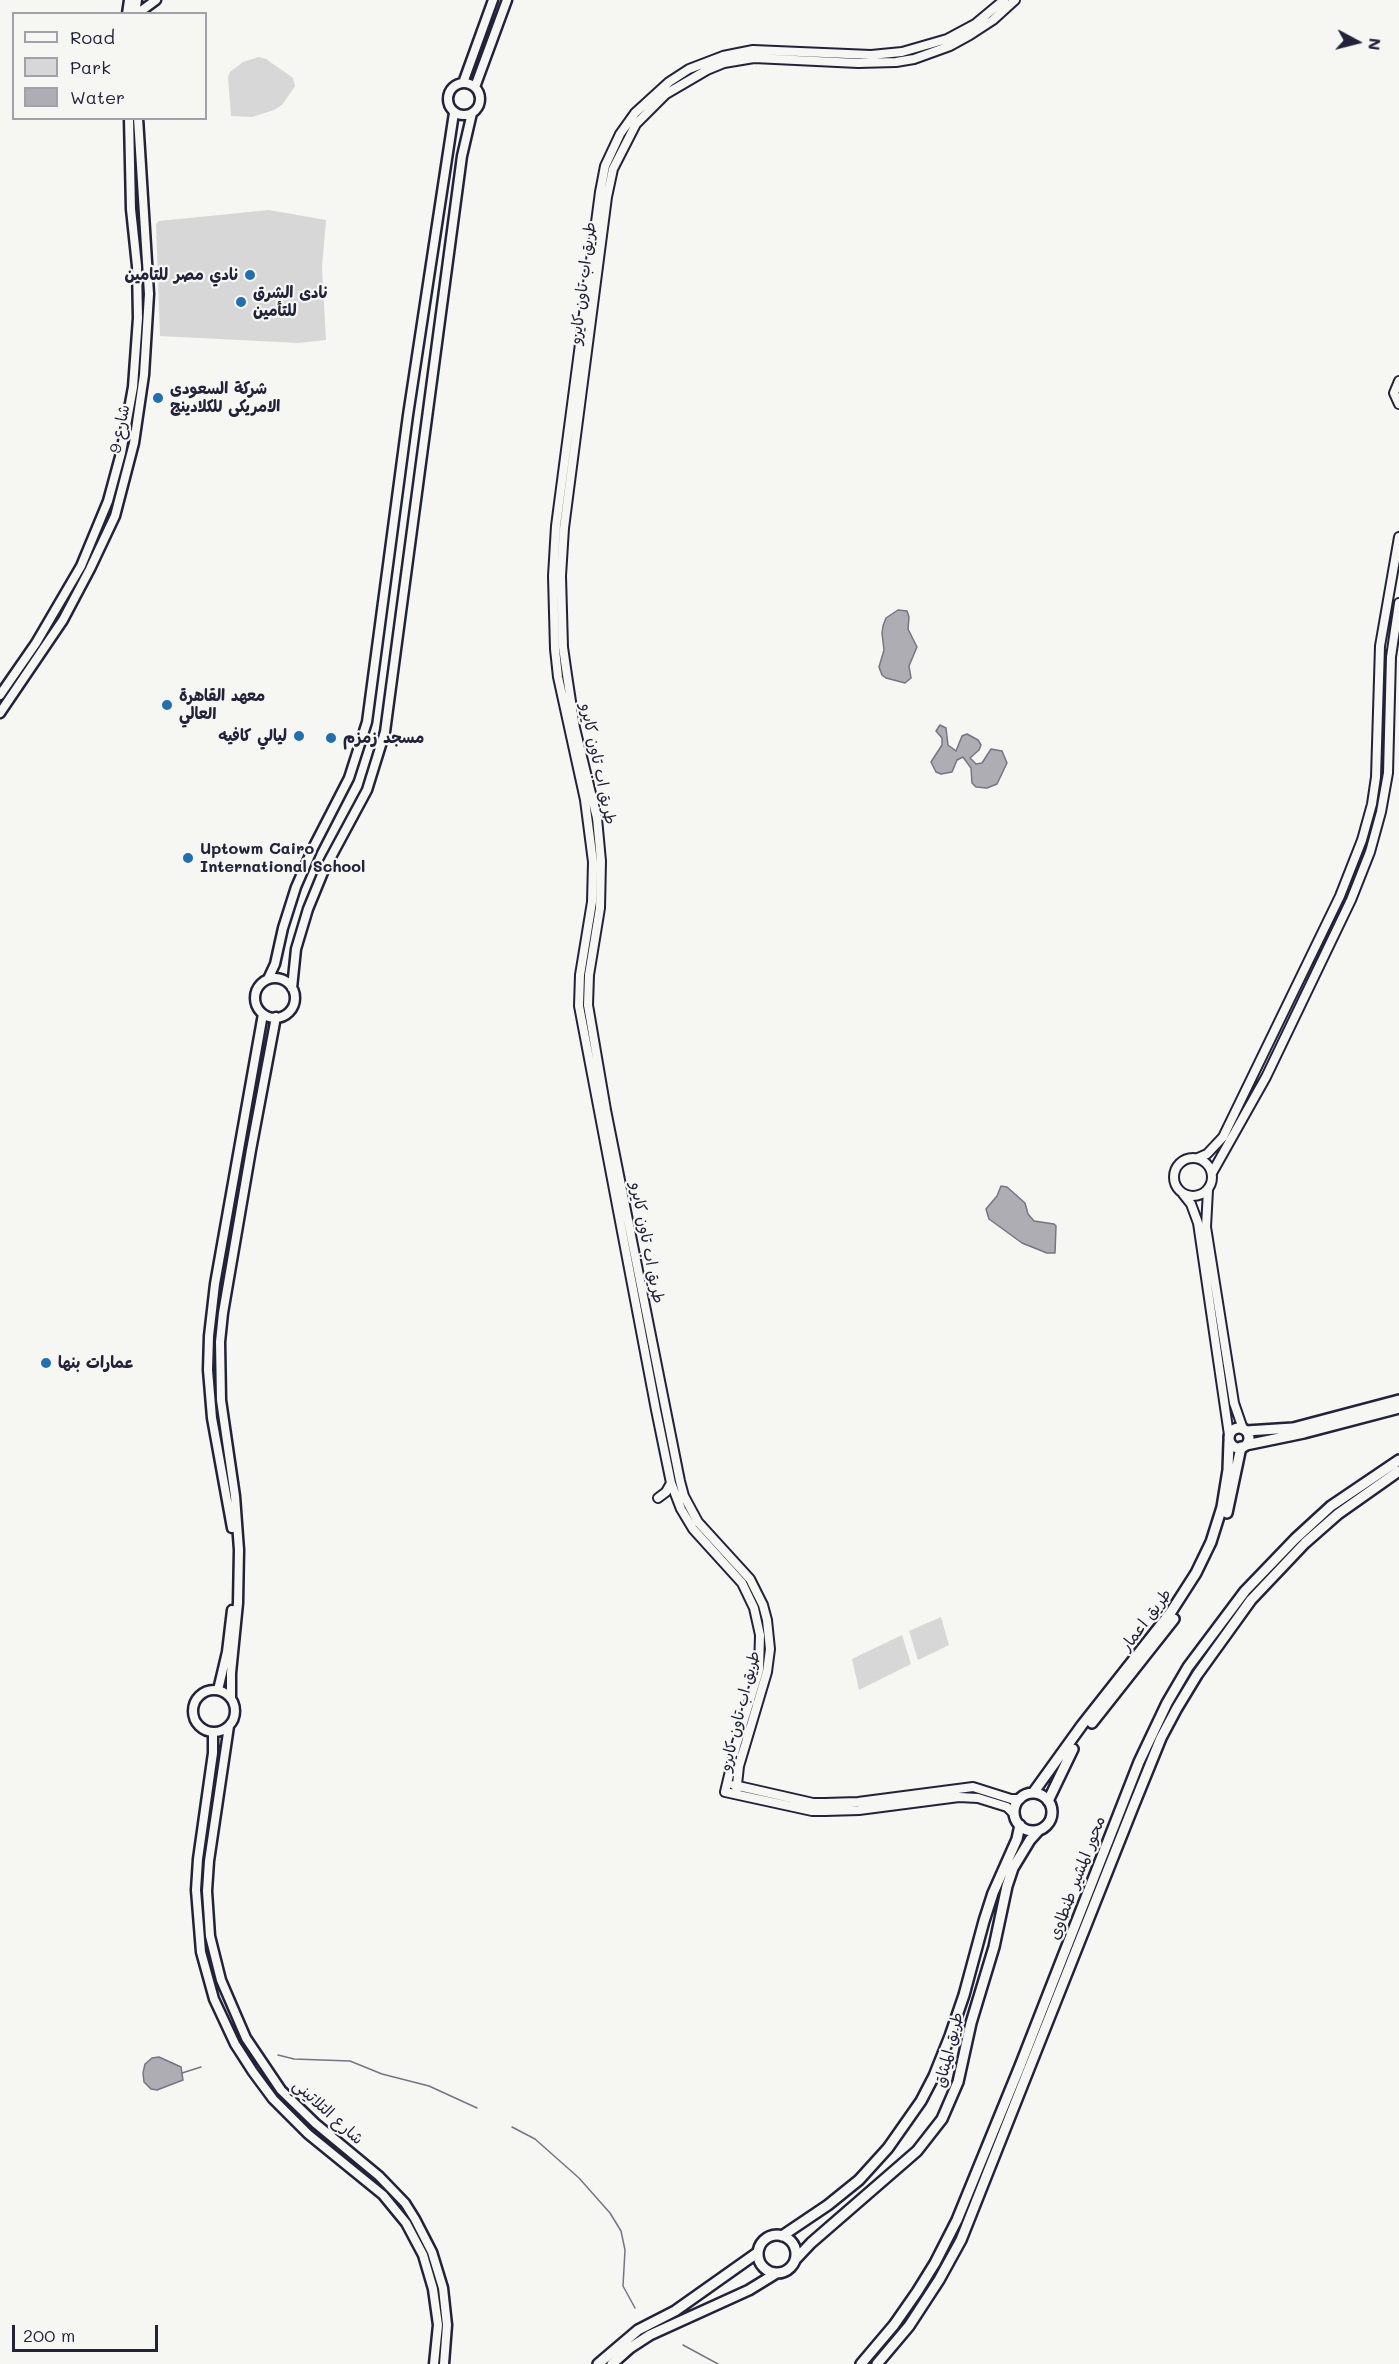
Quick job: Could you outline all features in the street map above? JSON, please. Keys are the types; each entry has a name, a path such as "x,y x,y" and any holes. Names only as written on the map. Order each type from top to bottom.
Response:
{"main road":[{"path":"139,12 156,0"},
{"path":"463,83 493,0"},
{"path":"475,87 507,0"},
{"path":"292,987 281,979 268,979 260,984 255,996 257,1007 263,1014 276,1017 284,1015 291,1009 294,1000 292,987 296,949 308,909 324,870 367,790 386,732 462,156 472,113 480,102 480,96 475,87 463,83 453,87 448,96 449,106 454,113 463,116 472,113"},
{"path":"268,979 275,964 296,887 310,854 349,778 367,722 408,414 454,113"},
{"name":"شارع 9","path":"0,695 36,643 67,592 108,501 121,453 133,387 137,335 137,266 131,209 129,120"},
{"name":"شارع 9","path":"0,713 63,620 115,516 131,454 140,409 147,341 148,270 138,120"},
{"path":"137,266 143,266 148,270"},
{"path":"218,1690 231,1623 234,1564 232,1529 210,1402 209,1336 214,1293 263,1014"},
{"path":"231,1698 218,1690 205,1692 195,1700 194,1720 199,1727 213,1733 222,1731 229,1726 235,1713 231,1698 231,1673 238,1603 239,1550 235,1496 221,1400 220,1342 251,1150 276,1017"},
{"path":"1399,1400 1293,1428 1268,1431 1234,1428 1229,1438 1234,1446 1243,1446 1399,1408"},
{"path":"1243,1446 1248,1439 1245,1430"},
{"name":"طريق اعمار","path":"1013,1805 1033,1793 1082,1725 1171,1612 1196,1574 1222,1507 1228,1470 1229,1438"},
{"name":"طريق اعمار","path":"1039,1830 1047,1826 1052,1816 1048,1801 1073,1748 1176,1616 1202,1576 1222,1527 1243,1446"},
{"name":"محور المشير طنطاوى","path":"861,2364 894,2325 917,2292 957,2220 1139,1762 1167,1703 1188,1667 1245,1592 1295,1539 1331,1506 1399,1460"},
{"name":"محور المشير طنطاوى","path":"877,2364 915,2317 962,2240 1161,1738 1197,1675 1251,1599 1305,1543 1338,1514 1399,1471"},
{"name":"شارع التلاتيني","path":"229,1726 209,1861 207,1891 210,1936 221,1980 246,2038 282,2090 315,2123 393,2189 415,2219 432,2252 443,2288 447,2325 444,2364"},
{"name":"شارع التلاتيني","path":"213,1733 213,1753 198,1859 196,1890 201,1952 214,1999 235,2044 273,2099 308,2134 383,2195 410,2231 423,2255 434,2289 438,2325 434,2364"},
{"path":"1033,1793 1048,1801"},
{"path":"1013,1805 1020,1825 1027,1830 1039,1830"},
{"name":"طريق الميثاق","path":"782,2235 828,2205 859,2180 888,2148 921,2101 940,2063 950,2036 993,1893 1017,1839 1020,1825"},
{"name":"طريق الميثاق","path":"795,2259 917,2151 942,2119 958,2082 971,2023 994,1947 1006,1886 1013,1868 1039,1830"},
{"path":"612,2364 650,2335 749,2290 775,2274 786,2271 795,2259 794,2245 782,2235 767,2237 759,2246 757,2253 762,2267 775,2274"},
{"path":"598,2364 630,2336 675,2312 757,2253"}],"street":[{"name":"طريق اب تاون كايرو","path":"761,1681 760,1635 749,1595 733,1572 693,1529 676,1498 671,1483 672,1464 653,1342 606,1110 588,1005 588,954 593,870 588,819 562,702 555,649 553,576 556,526 591,252 605,166 620,134 637,111 709,60 740,52 778,50 852,55 902,52 926,47 947,39 975,24 1004,0"},
{"name":"طريق اب تاون كايرو","path":"744,1734 736,1790 725,1792 726,1782 761,1681 770,1649 770,1634 763,1605 750,1579 698,1522 684,1496 672,1464 625,1249 579,1006 579,990 602,886 597,818 575,728 563,647 561,576 564,528 609,182 625,142 636,124 672,85 707,69 737,60 770,58 878,63 927,55 950,46 984,27 1014,0"},
{"path":"832,62 837,58 847,58 852,55"},
{"path":"600,192 600,225 603,228"},
{"path":"591,252 596,255 596,286"},
{"path":"1399,381 1394,393 1399,404"},
{"path":"1229,1438 1198,1224 1191,1204 1175,1183 1176,1168 1184,1160 1207,1155 1218,1144 1253,1078 1346,882 1367,825 1378,756 1377,683 1380,646 1399,537"},
{"path":"1245,1430 1234,1403 1206,1227 1208,1190 1212,1173 1262,1083 1351,900 1378,824 1388,773 1390,665 1399,603"},
{"path":"554,625 563,647"},
{"path":"581,786 587,791 597,818"},
{"path":"579,1006 592,1053 596,1053"},
{"path":"1284,1012 1295,1018"},
{"path":"1253,1078 1262,1083"},
{"path":"594,1088 598,1086 601,1102 606,1110"},
{"path":"1198,1158 1207,1164 1212,1173"},
{"path":"1183,1194 1194,1197 1208,1190"},
{"path":"625,1249 634,1276 639,1275"},
{"path":"640,1320 643,1320 653,1342"},
{"path":"658,1498 666,1492 671,1483"},
{"path":"676,1498 698,1522"},
{"path":"726,1782 736,1790 825,1803 858,1802 973,1787 1013,1805"}],"green space":[{"path":"259,57 266,59 293,78 295,86 282,105 274,110 252,117 231,116 228,77 230,72 243,62"},
{"name":"نادى الشرق للتأمين","path":"269,210 326,220 322,268 326,340 298,343 160,336 156,224 159,221"},
{"path":"941,1617 949,1645 918,1660 909,1631"},
{"path":"902,1635 911,1664 859,1690 852,1659"}],"water":[{"path":"898,610 907,611 908,629 917,647 909,666 911,678 905,683 886,678 879,667 884,650 883,626 886,618"},
{"path":"940,725 946,728 948,745 956,751 962,736 967,734 978,740 981,745 979,750 970,758 976,764 982,763 991,749 1002,751 1007,763 997,784 987,788 976,787 972,783 971,768 963,757 957,760 952,772 941,774 936,772 931,762 942,745 942,738 936,731"},
{"path":"1001,1186 1007,1187 1025,1203 1028,1214 1034,1221 1056,1226 1055,1253 1047,1253 1022,1243 989,1219 986,1209 997,1196"},
{"path":"159,2057 181,2067 183,2080 157,2090 151,2089 144,2082 145,2064 152,2058"}],"waterway":[{"path":"278,2055 294,2059 350,2061 382,2074 429,2086 477,2108"},
{"path":"182,2073 201,2067"},
{"path":"512,2127 535,2139 579,2178 610,2213 621,2231 625,2250 623,2286 635,2308"},
{"path":"683,2345 718,2364"}],"place":[{"name":"نادي مصر للتامين","path":"250,275"},
{"name":"نادى الشرق للتأمين","path":"241,302"},
{"name":"شركة السعودى الامريكى للكلادينج","path":"158,398"},
{"name":"معهد القاهرة العالي","path":"167,705"},
{"name":"ليالي كافيه","path":"299,736"},
{"name":"مسجد زمزم","path":"331,738"},
{"name":"Uptowm Cairo International School","path":"188,858"},
{"name":"عمارات بنها","path":"46,1363"}]}
